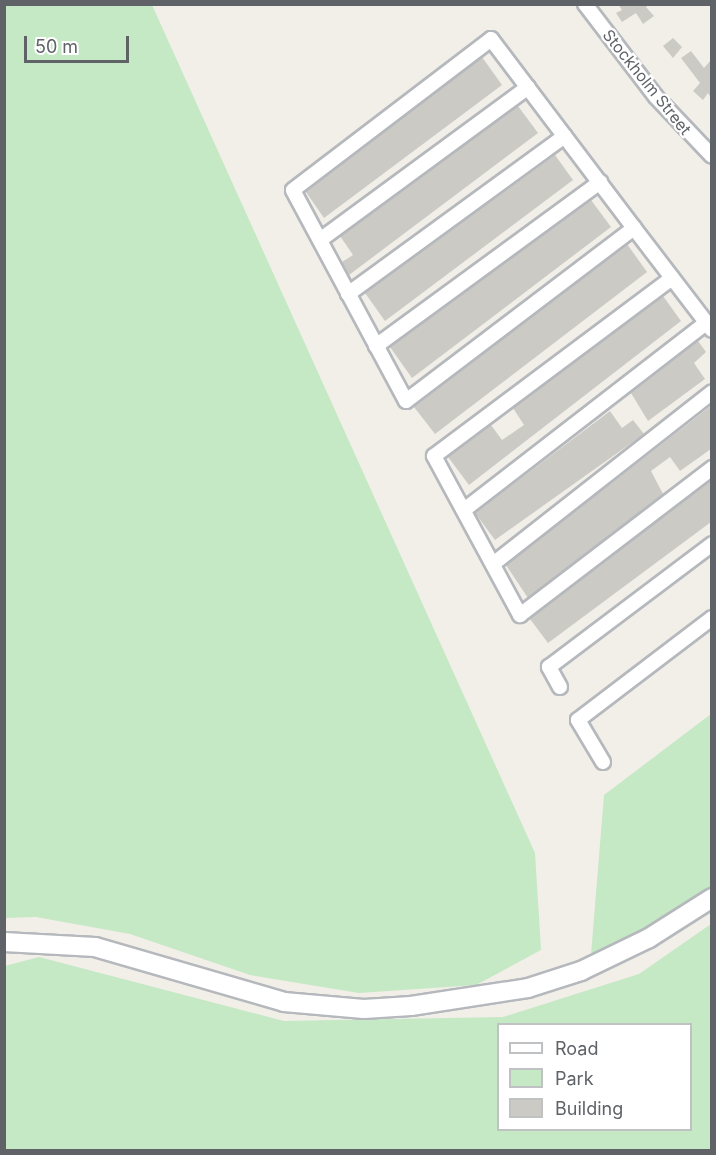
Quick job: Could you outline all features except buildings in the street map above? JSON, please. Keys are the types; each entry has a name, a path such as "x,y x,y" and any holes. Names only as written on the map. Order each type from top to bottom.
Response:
{"main road":[{"path":"4,942 95,947 284,1002 399,1007 528,988 581,971 649,938 711,898"}],"street":[{"name":"Stockholm Street","path":"585,4 656,97 711,156"},
{"path":"464,510 709,327 491,39 293,190 406,401 634,228"},
{"path":"320,240 528,87"},
{"path":"348,294 565,136"},
{"path":"376,346 600,182"},
{"path":"672,278 435,456 520,615 711,468"},
{"path":"493,564 711,392"},
{"path":"560,687 549,667 711,544"},
{"path":"603,762 578,720 711,618"}],"green space":[{"path":"4,5 152,5 535,853 541,950 476,985 359,993 250,975 130,934 36,917 5,918"},
{"path":"711,714 711,898 590,967 604,795"},
{"path":"711,924 711,1150 5,1150 5,966 39,957 284,1021 503,1017 639,974"}]}
